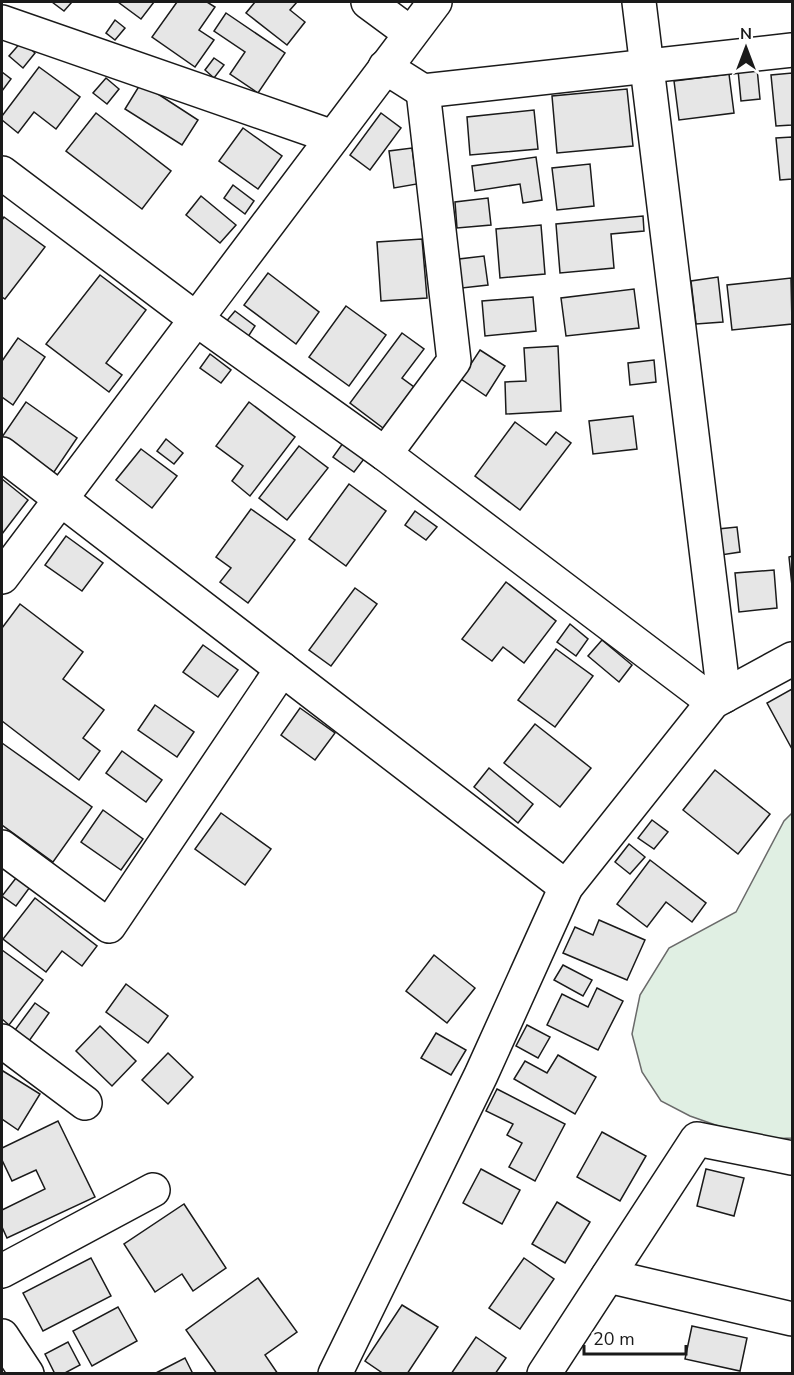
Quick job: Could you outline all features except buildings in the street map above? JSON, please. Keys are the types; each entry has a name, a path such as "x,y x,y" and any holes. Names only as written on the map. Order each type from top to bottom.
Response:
{"street":[{"path":"368,2 410,33"},
{"path":"2,577 435,2"},
{"path":"639,2 719,699"},
{"path":"2,21 333,137"},
{"path":"385,67 423,91 792,50"},
{"path":"385,454 454,361 423,91"},
{"path":"2,173 196,319 385,454 719,699"},
{"path":"2,454 566,887"},
{"path":"335,1374 481,1075 566,887 719,699 792,659"},
{"path":"2,847 109,926 282,669"},
{"path":"2,1041 85,1103"},
{"path":"544,1374 697,1139 792,1158"},
{"path":"2,1271 153,1190"},
{"path":"608,1276 792,1319"},
{"path":"2,1336 27,1374"}],"green space":[{"path":"792,813 792,1138 769,1139 724,1128 690,1116 661,1101 642,1072 632,1034 640,995 669,948 736,912 784,821"}]}
